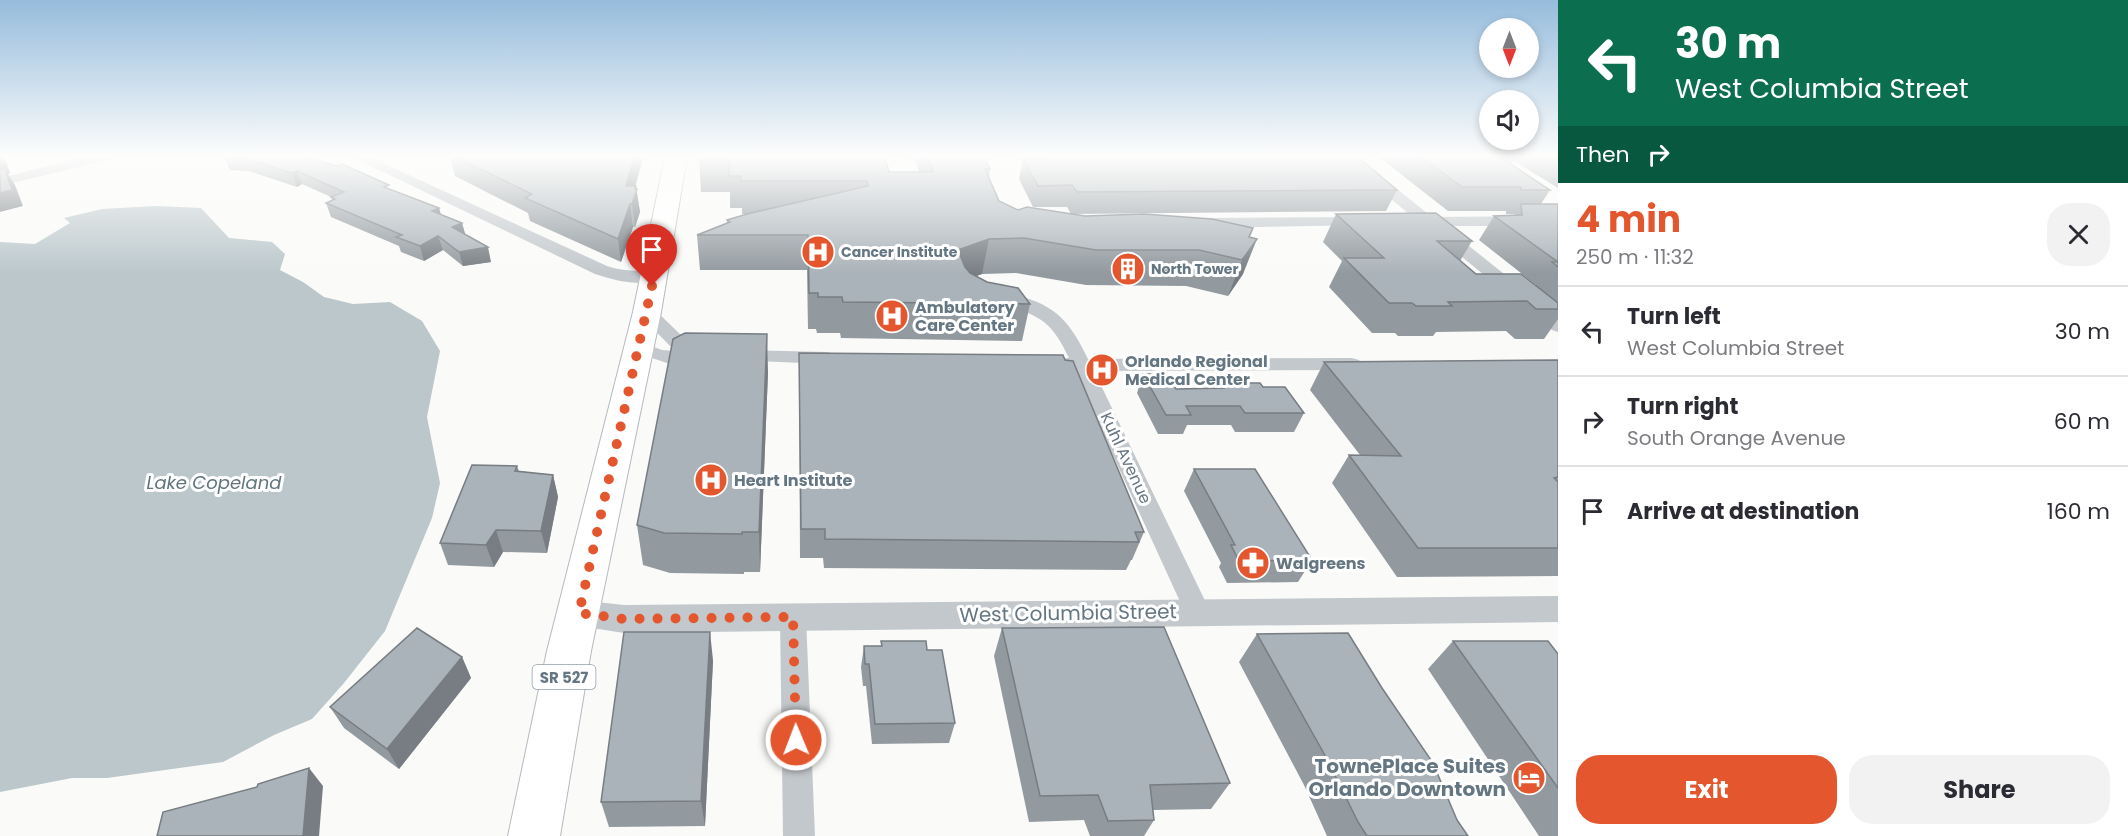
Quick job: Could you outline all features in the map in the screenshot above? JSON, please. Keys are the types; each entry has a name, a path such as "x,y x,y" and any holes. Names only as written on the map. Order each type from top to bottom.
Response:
{"main road":[{"name":"SR 527","path":"534,836 579,613 647,312 669,196"}],"street":[{"path":"443,196 601,270 622,277 654,277"},
{"path":"1396,196 1558,326"},
{"path":"1406,222 1558,220"},
{"path":"1185,224 1373,222"},
{"name":"Kuhl Avenue","path":"1011,299 1051,316 1067,334 1197,611"},
{"path":"647,312 677,342 718,355"},
{"path":"638,346 654,355 674,359 718,355 851,358"},
{"path":"1030,363 1083,365 1376,364"},
{"name":"West Columbia Street","path":"579,613 624,619 1197,611 1558,609"},
{"path":"793,617 799,836"}],"water":[{"name":"Lake Copeland","path":"155,206 201,208 229,238 272,242 285,254 280,270 303,282 324,297 353,304 390,302 422,321 440,351 427,417 440,483 432,518 385,631 312,719 274,735 223,762 107,778 72,778 0,792 0,242 35,244 70,223 64,218 102,209"}],"building":[{"path":"408,196 439,208 432,211 462,223 452,227 488,247 459,252 438,236 420,246 396,237 402,235 326,203 335,199 331,197"},
{"path":"528,196 635,196 618,239 525,198"},
{"path":"825,196 997,196 999,201 1018,210 1027,207 1085,216 1144,214 1212,219 1253,228 1249,237 1257,239 1242,260 1199,250 1096,250 1024,238 989,239 958,250 965,267 970,273 987,282 1018,288 1030,304 843,302 842,297 818,297 818,293 809,293 808,235 697,235 730,222 727,220"},
{"path":"1521,204 1558,204 1558,262 1494,216 1522,215"},
{"path":"1436,213 1472,241 1437,241 1476,274 1521,274 1558,303 1558,309 1536,309 1527,301 1448,302 1452,306 1389,303 1344,258 1384,258 1336,214"},
{"name":"Heart Institute","path":"685,333 767,334 759,532 742,532 742,534 664,533 637,525 673,339"},
{"path":"799,353 1063,355 1065,360 1073,361 1144,532 1135,532 1139,542 825,539 825,529 801,529"},
{"path":"1558,360 1558,477 1554,478 1558,482 1558,548 1418,548 1349,455 1401,456 1324,362"},
{"path":"1143,374 1167,374 1176,389 1224,388 1221,383 1260,383 1263,387 1285,387 1304,413 1245,413 1240,406 1186,406 1191,415 1166,415"},
{"path":"472,465 517,466 515,471 553,475 541,531 496,530 486,545 440,543"},
{"path":"1194,469 1255,469 1312,560 1239,561 1231,545 1235,545"},
{"path":"1164,627 1230,783 1150,785 1154,820 1108,821 1098,795 1040,796 1002,628"},
{"path":"417,628 462,657 387,749 330,707"},
{"path":"624,632 710,632 701,801 601,802"},
{"path":"1348,633 1433,763 1457,820 1468,836 1367,836 1257,634"},
{"path":"881,641 926,641 927,650 942,650 955,723 875,724 869,664 865,664 864,646 882,646"},
{"path":"1453,641 1548,641 1558,654 1558,788"},
{"path":"309,768 303,836 157,836 163,812 257,787 258,784"}],"place":[{"name":"Cancer Institute","path":"818,252"},
{"name":"North Tower","path":"1128,269"},
{"name":"Ambulatory Care Center","path":"892,316"},
{"name":"Orlando Regional Medical Center","path":"1102,370"},
{"name":"Heart Institute","path":"711,480"},
{"name":"Walgreens","path":"1253,563"},
{"name":"TownePlace Suites Orlando Downtown","path":"1529,778"}],"route":[{"path":"652,286 579,613 624,619 793,617 796,740"}]}
